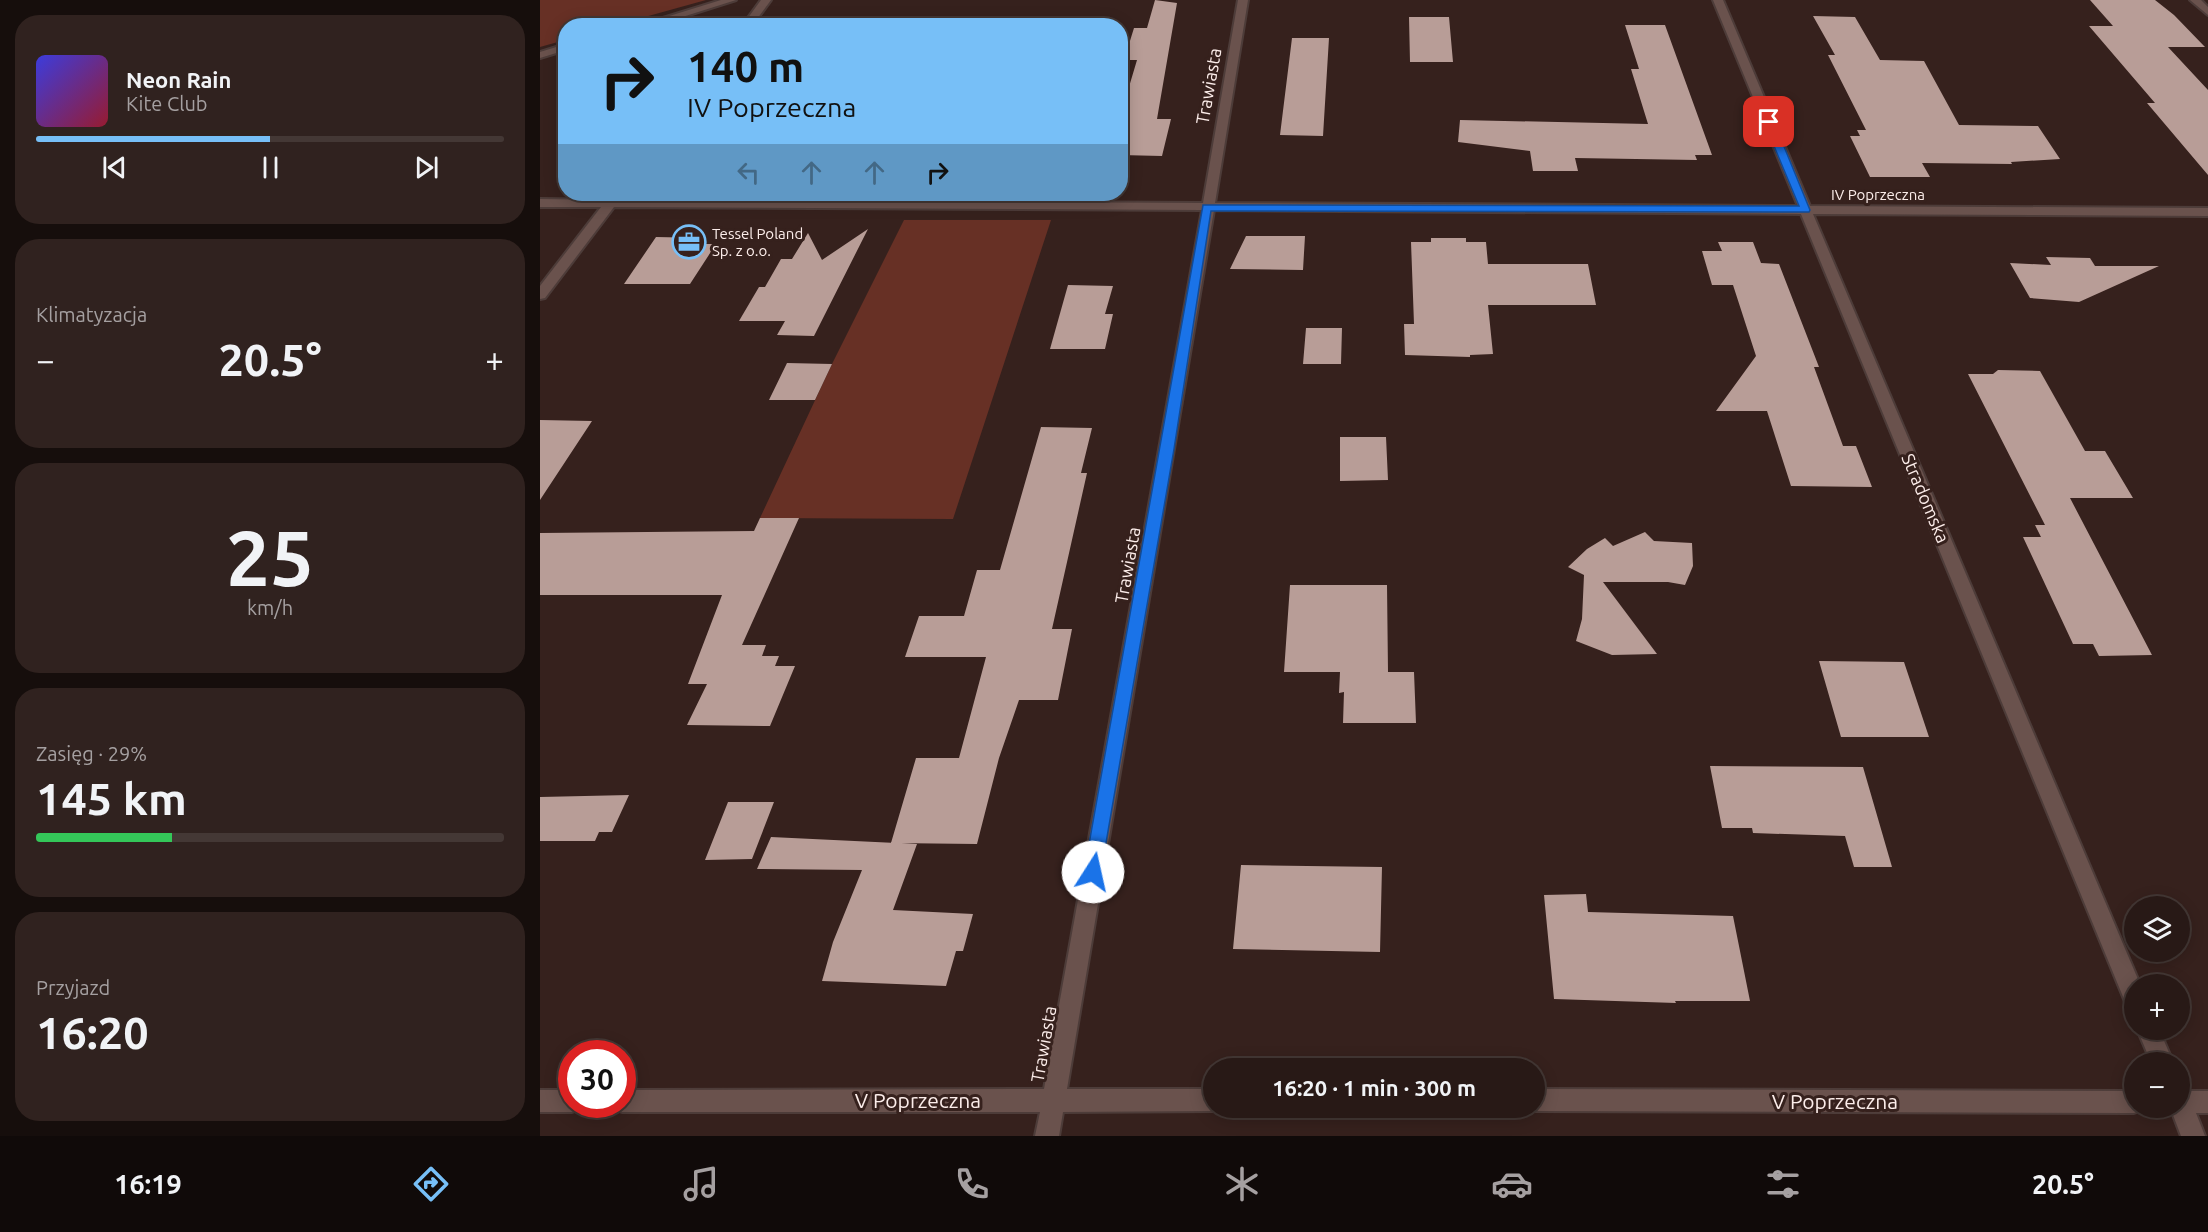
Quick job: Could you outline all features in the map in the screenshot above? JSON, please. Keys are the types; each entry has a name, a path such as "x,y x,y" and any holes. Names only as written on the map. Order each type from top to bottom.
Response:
{"street":[{"path":"669,18 731,0"},
{"path":"753,18 766,0"},
{"name":"Trawiasta","path":"1047,1136 1168,449 1243,0"},
{"name":"Stradomska","path":"1718,0 2125,974"},
{"path":"2195,0 2208,12"},
{"path":"540,55 558,49"},
{"name":"IV Poprzeczna","path":"540,203 570,201"},
{"path":"540,296 613,201"},
{"name":"IV Poprzeczna","path":"812,201 1207,207 2208,212"},
{"name":"V Poprzeczna","path":"636,1101 1203,1100"},
{"name":"V Poprzeczna","path":"1545,1100 2124,1102"},
{"path":"540,1101 558,1101"},
{"path":"2190,1103 2208,1102"},
{"path":"2186,1118 2193,1136"}],"shaded area":[{"path":"540,0 706,0 641,18 558,18 558,42 540,47"},
{"path":"904,220 1051,220 953,519 760,518 832,364"}],"building":[{"path":"1155,0 1177,3 1157,119 1171,119 1162,156 1128,155 1128,90 1137,60 1128,60 1128,47 1134,28 1147,28"},
{"path":"2090,0 2155,0 2174,15 2205,47 2168,47 2208,90 2208,175 2147,103 2155,103 2089,26 2113,26"},
{"path":"1813,16 1855,17 1880,60 1924,61 1959,125 2038,126 2060,159 2011,162 2012,164 1922,163 1930,177 1870,177 1850,136 1860,136 1857,130 1866,130 1828,55 1835,55"},
{"path":"1409,17 1449,17 1453,62 1410,62"},
{"path":"1625,25 1665,25 1712,155 1695,155 1697,160 1575,158 1578,171 1533,171 1530,151 1458,142 1460,120 1648,124 1631,69 1639,69"},
{"path":"1292,38 1329,38 1323,136 1280,135"},
{"path":"868,229 814,336 777,335 785,321 739,321 759,287 765,287 781,259 792,259 808,233 822,260"},
{"path":"1246,236 1305,236 1303,270 1230,269"},
{"path":"656,237 705,238 701,244 716,244 690,284 624,284"},
{"path":"1431,238 1466,238 1466,242 1486,242 1488,264 1588,264 1596,305 1488,305 1493,354 1470,355 1470,357 1405,355 1404,324 1414,324 1411,242 1431,242"},
{"path":"1718,242 1753,242 1761,263 1779,264 1819,367 1814,367 1843,446 1856,446 1872,487 1791,486 1767,411 1716,411 1756,356 1733,285 1712,285 1702,251 1722,251"},
{"path":"2046,257 2090,258 2095,266 2159,266 2079,302 2030,298 2010,263 2051,265"},
{"path":"1068,285 1113,286 1105,314 1113,314 1105,349 1050,349"},
{"path":"1306,328 1342,328 1341,364 1303,364"},
{"path":"787,363 832,364 815,400 769,400"},
{"path":"1998,370 2040,371 2085,451 2105,451 2133,498 2070,498 2152,655 2099,656 2093,644 2073,644 2023,537 2041,537 2035,525 2045,525 1968,374 1993,374"},
{"path":"540,420 592,421 540,500"},
{"path":"1041,427 1092,428 1081,473 1087,473 1052,629 1072,629 1058,700 1019,700 999,758 977,844 891,843 916,758 959,758 986,657 905,657 919,616 964,616 977,570 1000,570"},
{"path":"1340,437 1386,437 1388,480 1340,481"},
{"path":"760,518 799,518 742,645 766,645 762,656 779,656 775,666 795,666 770,726 687,725 707,684 688,684 722,595 540,595 540,533 754,531"},
{"path":"1645,532 1654,541 1692,543 1693,566 1685,585 1668,582 1603,582 1657,654 1612,655 1576,641 1582,619 1584,575 1568,567 1587,549 1605,538 1613,546"},
{"path":"1290,585 1387,585 1388,672 1414,672 1416,723 1343,723 1344,692 1339,693 1340,672 1284,672"},
{"path":"1819,661 1904,662 1929,737 1841,737"},
{"path":"1710,766 1863,767 1892,867 1854,867 1845,836 1753,833 1752,828 1722,828"},
{"path":"629,795 612,832 599,832 595,841 540,841 540,797"},
{"path":"728,802 774,802 752,859 705,860"},
{"path":"771,837 917,844 893,910 973,914 963,951 956,951 946,986 822,981 833,942 862,870 757,869"},
{"path":"1241,865 1382,867 1380,952 1233,949"},
{"path":"1586,894 1588,912 1733,916 1750,1001 1675,1001 1676,1003 1554,999 1544,895"}],"place":[{"name":"Tessel Poland Sp. z o.o.","path":"689,242"}],"route":[{"path":"1093,872 1168,449 1207,207 1805,210 1769,122"}]}
